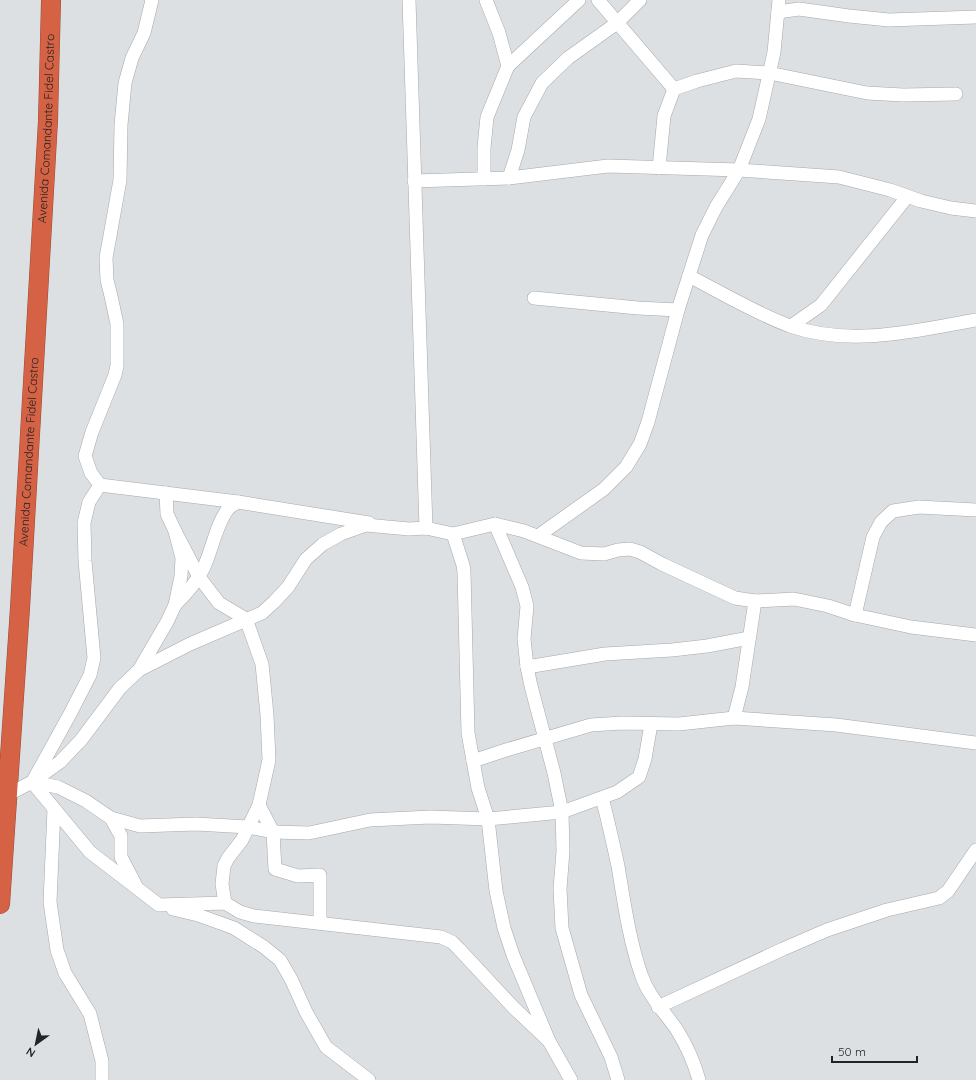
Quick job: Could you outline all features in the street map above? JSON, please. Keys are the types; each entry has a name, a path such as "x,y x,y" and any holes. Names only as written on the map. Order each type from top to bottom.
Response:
{"highway":[{"name":"Avenida Comandante Fidel Castro","path":"0,904 20,600 48,121 52,0"}],"street":[{"path":"152,0 144,33 128,68 124,89 121,125 120,180 111,227 106,270 106,280 112,296 117,324 117,366 115,375 92,432 85,456 91,473 100,485 238,502 409,529"},
{"path":"409,0 426,528"},
{"path":"486,0 499,33 508,66"},
{"path":"484,179 484,148 487,117 508,66 579,0"},
{"path":"598,0 674,89"},
{"path":"509,178 518,150 524,117 542,83 568,58 617,23 640,0"},
{"path":"538,536 604,489 626,467 635,454 648,422 678,310 702,235 716,207 739,170 759,119 774,52 779,6 889,20 976,17"},
{"path":"674,89 697,81 736,71 769,73 867,93 903,95 956,94"},
{"path":"659,168 664,116 674,89"},
{"path":"414,181 509,178 608,166 739,170 839,177 951,208 976,211"},
{"path":"791,326 821,304 907,197"},
{"path":"689,276 764,316 791,326 823,334 880,336 976,320"},
{"path":"534,298 638,308 678,310"},
{"path":"32,782 90,675 94,658 85,561 84,523 89,502 100,485"},
{"path":"166,493 167,514 182,558 182,567 175,606"},
{"path":"7,795 32,782 60,762 81,740 120,688 139,670 175,606 199,576 210,554 223,517 229,508 238,502"},
{"path":"855,615 873,537 881,522 893,511 919,507 976,510"},
{"path":"495,524 522,586 527,606 524,639 527,666 554,773 562,812 563,851 560,889 562,928 581,995 611,1057 618,1080"},
{"path":"139,670 190,644 262,613 288,587 306,558 323,544 341,534 366,525 409,529 426,528 453,534 495,524 538,536 581,553 604,554 618,550 630,549 650,556 662,564 735,598 755,601 794,599 808,601 855,615 911,627 976,635"},
{"path":"174,531 199,576 219,603 246,619 262,664 267,715 268,760 259,805 248,828 224,866 222,884 225,903"},
{"path":"453,534 464,572 468,733 478,788 488,819 496,890 504,928 513,955 549,1041 571,1080"},
{"path":"734,718 742,687 748,638 755,601"},
{"path":"527,666 605,654 672,650 707,646 748,638"},
{"path":"473,761 591,725 622,723 680,724 734,718 836,725 976,743"},
{"path":"32,782 58,787 86,801 111,818 140,826 196,824 248,828 273,832 309,833 370,820 430,817 488,819 562,812 617,792 639,777 645,759 651,724"},
{"path":"32,782 90,852 159,905 198,915 234,928 264,947 280,960 291,979 306,1012 326,1047 369,1080"},
{"path":"602,798 630,931 641,975 651,997 678,1031 687,1047 699,1080"},
{"path":"259,805 273,832 275,869 298,876 320,875 320,923"},
{"path":"54,809 50,902 56,950 65,973 90,1014 102,1061 102,1080"},
{"path":"111,818 121,836 122,857 138,888"},
{"path":"658,1007 783,949 828,930 887,910 939,898 951,887 976,850"},
{"path":"159,905 225,903 240,912 254,916 442,938 452,942 514,1008 549,1041"}]}
